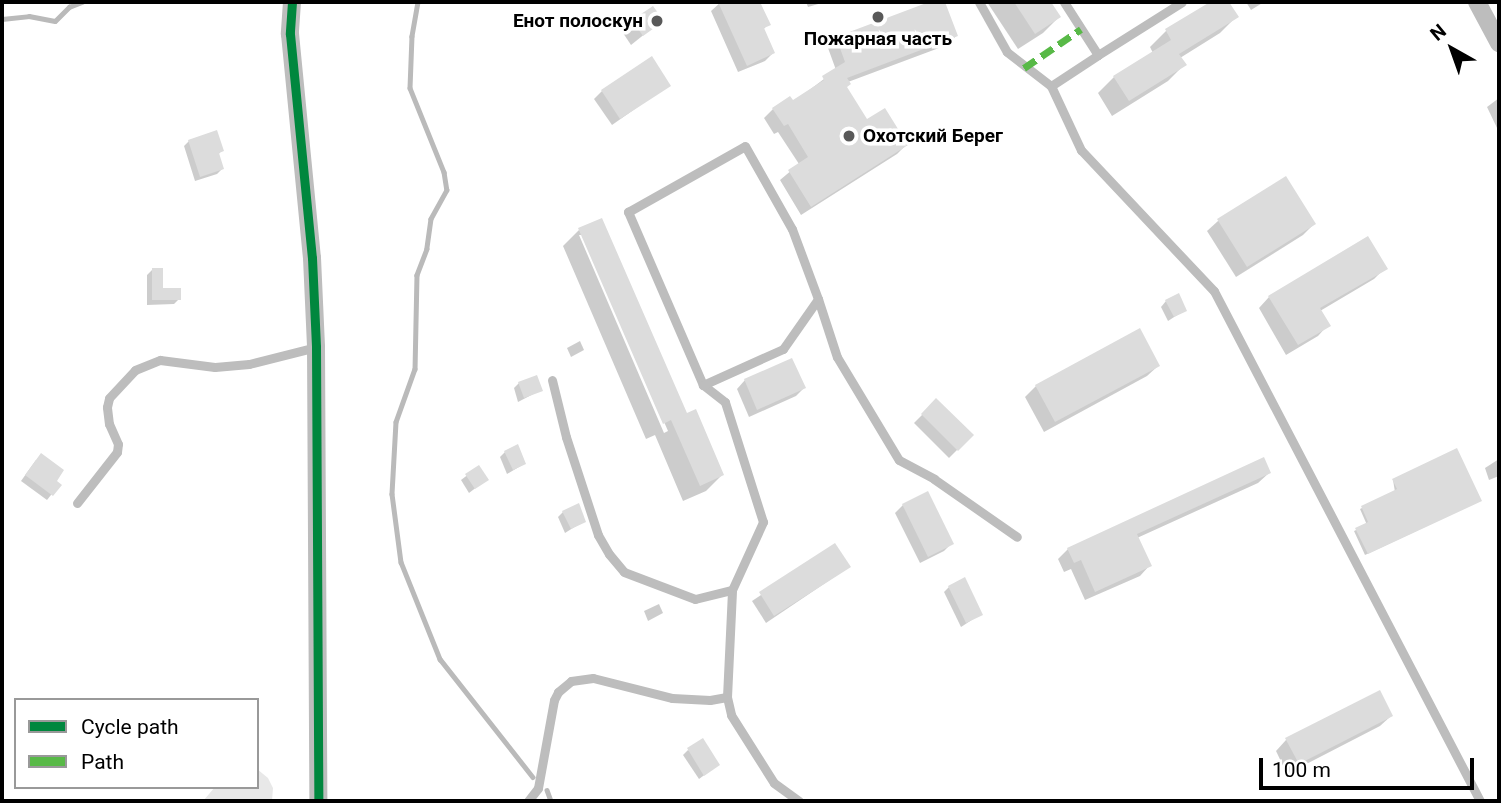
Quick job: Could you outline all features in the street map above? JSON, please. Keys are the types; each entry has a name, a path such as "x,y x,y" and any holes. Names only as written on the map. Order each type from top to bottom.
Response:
{"street":[{"path":"292,2 290,33 313,258 316,347 318,801"},
{"path":"1477,2 1499,43"}],"lane":[{"path":"979,2 1007,52 1051,86 1081,150 1214,291 1480,801"},
{"path":"1064,2 1098,55"},
{"path":"1051,86 1176,4"},
{"path":"799,801 774,783 731,715 727,697 732,590 763,522 725,402 704,385 628,212 745,146 792,229 838,357 899,460 934,479 1017,537"},
{"path":"704,385 783,349 818,299"},
{"path":"77,503 117,452 118,444 109,425 109,398 135,370 147,362 160,360 215,367 249,364 316,347"},
{"path":"552,380 566,438 598,535 624,572 695,599 732,590"},
{"path":"528,801 538,788 554,700 558,692 571,681 593,678 672,698 710,700 727,697"}],"shaded area":[{"path":"259,771 268,778 273,788 272,801 203,801 213,789 259,789"}],"building":[{"path":"718,2 760,2 771,25 764,28 775,53 747,66"},
{"name":"Охотский Берег","path":"929,2 945,2 958,36 847,78 851,84 847,87 867,119 885,108 908,145 811,207 788,170 808,157 788,124 784,126 772,108 790,96 793,100 824,80 822,76 845,62 836,37"},
{"path":"1014,2 1051,2 1061,17 1035,34"},
{"path":"1210,2 1229,2 1239,17 1179,54 1187,65 1129,101 1113,76 1171,40 1165,29"},
{"path":"653,6 664,21 643,36 632,20"},
{"path":"652,56 671,86 620,119 601,90"},
{"path":"217,130 224,151 219,153 224,169 200,177 188,140"},
{"path":"1286,176 1316,224 1247,267 1217,219"},
{"path":"602,218 687,413 696,409 724,475 700,486 671,420 663,424 578,228"},
{"path":"1368,236 1388,269 1320,308 1331,326 1298,345 1268,296"},
{"path":"152,268 163,268 163,288 181,288 181,300 152,300"},
{"path":"1179,293 1187,311 1174,317 1165,300"},
{"path":"1140,328 1160,366 1055,422 1035,385"},
{"path":"792,358 806,388 757,410 744,379"},
{"path":"537,375 543,391 524,398 518,382"},
{"path":"936,398 974,435 958,451 921,414"},
{"path":"518,444 526,464 513,470 504,451"},
{"path":"1457,448 1482,501 1368,554 1355,528 1368,522 1361,506 1397,489 1392,479"},
{"path":"41,453 64,470 57,481 62,485 53,496 25,475"},
{"path":"1264,457 1271,473 1137,534 1152,566 1095,592 1081,560 1074,563 1067,548"},
{"path":"479,465 489,480 475,489 465,474"},
{"path":"928,491 954,544 928,557 902,504"},
{"path":"579,503 586,522 571,529 562,511"},
{"path":"835,543 851,567 774,616 759,592"},
{"path":"965,577 983,615 966,623 948,586"},
{"path":"1380,690 1393,716 1299,764 1285,738"},
{"path":"703,738 720,765 704,776 687,748"}],"waterway":[{"path":"2,19 29,16 55,21 69,7 82,2"},
{"path":"418,2 412,36 410,88 444,172 447,190 431,219 427,249 417,275 415,369 396,422 392,494 401,562 440,659 533,777"},
{"path":"547,790 551,801"}],"marked path":[{"path":"1024,68 1081,29"}],"cycle path":[{"path":"292,2 290,34 312,258 316,347 318,801"}],"place":[{"name":"Пожарная часть","path":"878,17"},
{"name":"Енот полоскун","path":"657,21"},
{"name":"Охотский Берег","path":"849,136"}]}
